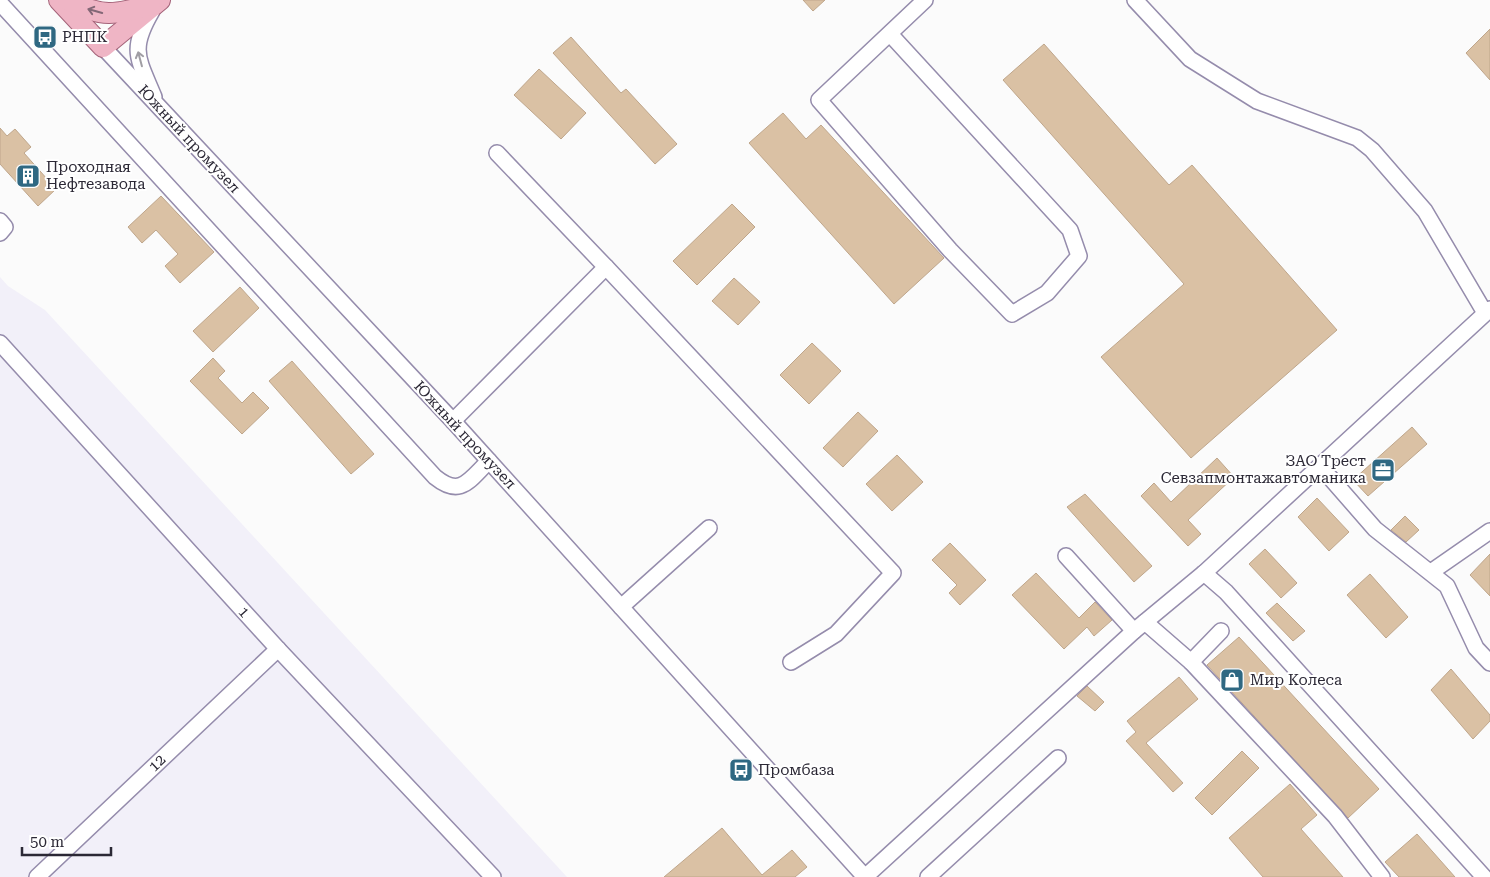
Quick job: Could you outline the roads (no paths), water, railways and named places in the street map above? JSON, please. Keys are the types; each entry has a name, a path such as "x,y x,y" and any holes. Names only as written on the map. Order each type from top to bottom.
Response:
{"main road":[{"name":"Южный промузел","path":"59,0 103,47"},
{"path":"68,0 103,14 117,13 159,1"},
{"path":"103,47 159,1"}],"street":[{"path":"890,34 1070,230 1079,256 1047,293 1012,314 950,250 819,100 925,0"},
{"path":"865,877 1140,626 1204,573 1488,311 1425,212 1372,150 1357,138 1257,101 1190,59 1135,0"},
{"path":"158,105 140,61 138,38 142,27 159,1"},
{"path":"0,3 435,477 445,485 454,488 461,486 489,461"},
{"name":"Южный промузел","path":"103,47 453,421 865,877"},
{"path":"496,153 606,267 893,573 836,634 791,662"},
{"path":"0,222 6,227 0,233"},
{"path":"453,421 606,267"},
{"name":"1","path":"0,343 278,649 493,877"},
{"path":"1320,466 1375,529 1447,586 1476,648 1490,664"},
{"path":"621,607 709,528"},
{"path":"1431,572 1490,532"},
{"path":"1066,556 1140,626 1192,662 1335,816 1382,877"},
{"path":"1204,573 1226,592 1484,877"},
{"path":"1192,662 1221,632"},
{"name":"12","path":"37,877 278,649"},
{"path":"928,877 1058,758"}],"place":[{"name":"РНПК","path":"45,37"},
{"name":"Проходная Нефтезавода","path":"28,176"},
{"name":"ЗАО Трест Севзапмонтажавтоманика","path":"1383,470"},
{"name":"Мир Колеса","path":"1232,680"},
{"name":"Промбаза","path":"741,770"}]}
